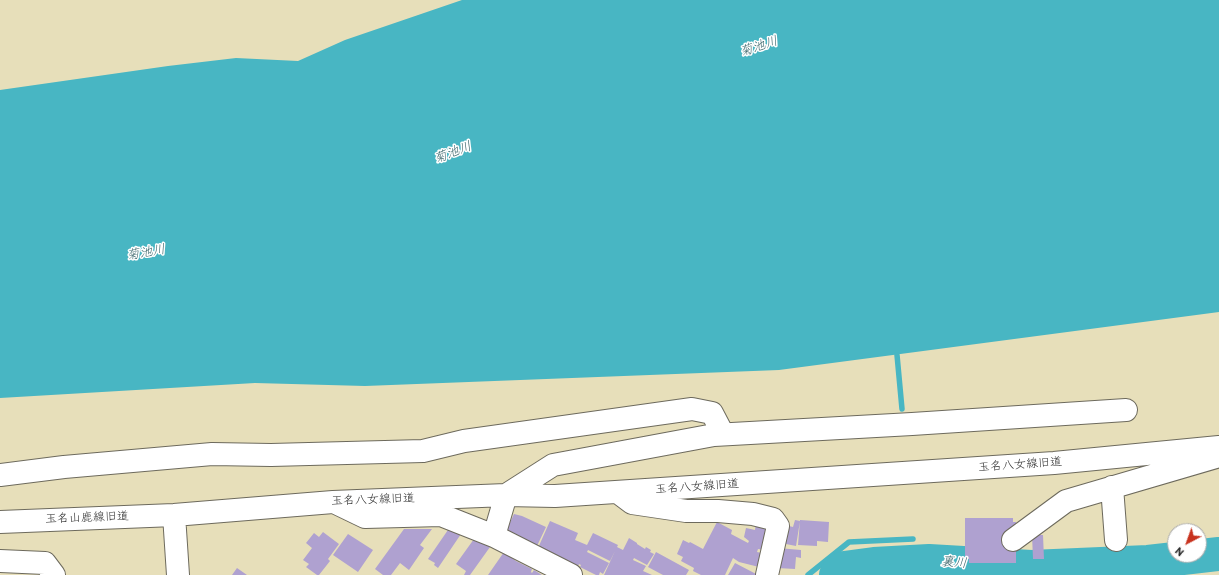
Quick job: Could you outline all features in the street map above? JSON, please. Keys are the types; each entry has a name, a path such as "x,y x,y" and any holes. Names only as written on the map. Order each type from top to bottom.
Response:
{"street":[{"path":"0,475 64,467 212,454 271,455 423,451 464,441 692,409 712,413 723,434"},
{"path":"494,536 506,495 553,466 723,434 904,425 1126,410"},
{"name":"玉名八女線旧道","path":"174,514 333,502 506,495 555,496 1046,464 1219,447"},
{"path":"1013,540 1066,501 1219,456"},
{"path":"1112,487 1116,540"},
{"path":"617,492 632,504 686,511 718,511 754,514 773,519 778,526 767,575"},
{"path":"333,502 365,517 441,515 494,536 571,575"},
{"path":"174,514 178,575"},
{"name":"玉名山鹿線旧道","path":"0,522 174,514"},
{"path":"0,561 45,563 54,575"}],"water":[{"name":"菊池川","path":"462,0 1219,0 1219,312 779,370 365,386 255,383 0,398 0,90 168,66 236,58 298,61 345,40"}],"building":[{"path":"514,514 546,527 537,546 506,531"},
{"path":"965,518 1013,518 1013,522 1016,522 1016,563 969,563 969,559 965,559"},
{"path":"795,520 800,521 796,546 781,543 785,525 793,527"},
{"path":"800,520 829,522 828,542 817,541 817,546 798,545"},
{"path":"550,521 578,533 575,540 587,545 593,533 618,545 617,547 623,550 629,538 645,549 646,547 654,554 647,565 634,558 633,560 646,566 643,571 652,575 604,575 615,551 610,561 588,550 587,552 609,563 603,574 600,572 599,575 596,575 580,567 581,565 579,564 578,566 538,548"},
{"path":"717,522 732,530 731,534 748,543 749,541 744,537 746,528 755,530 756,523 768,525 770,551 758,549 757,552 766,554 763,568 739,562 733,558 725,575 701,575 693,571 694,568 681,561 683,557 677,554 683,540 703,549"},
{"path":"450,527 461,534 438,568 434,565 435,563 428,559"},
{"path":"404,529 432,529 420,545 424,548 409,570 400,563 391,575 383,575 375,569"},
{"path":"323,532 339,544 328,559 330,561 319,575 317,575 306,567 309,564 303,560 312,548 306,543 314,533 319,537"},
{"path":"348,534 373,550 358,572 333,555"},
{"path":"1032,535 1043,535 1044,559 1033,559"},
{"path":"474,539 490,547 470,575 464,575 466,571 456,564"},
{"path":"778,548 801,550 801,558 796,557 795,569 777,568"},
{"path":"504,552 516,561 532,569 532,573 534,570 542,575 488,575"},
{"path":"656,552 689,570 686,575 663,575 648,567"},
{"path":"735,563 758,575 728,575"},
{"path":"237,568 247,575 232,575"}],"waterway":[{"path":"897,355 902,409"},
{"path":"808,575 849,542 913,539"},
{"name":"裏川","path":"836,575 844,568 874,564 929,561 1031,567 1148,562 1219,554"}]}
